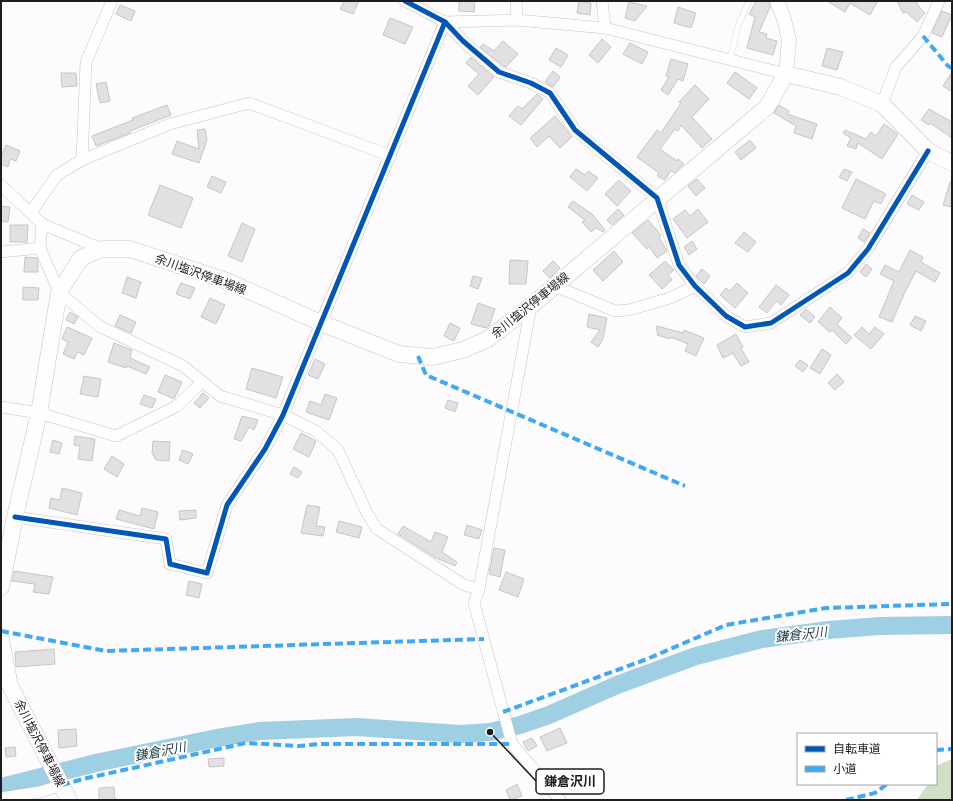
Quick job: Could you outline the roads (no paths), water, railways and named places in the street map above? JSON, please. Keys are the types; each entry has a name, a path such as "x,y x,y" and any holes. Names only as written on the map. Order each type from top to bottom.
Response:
{"main road":[{"path":"786,74 841,87 882,104 928,151 952,163"},
{"name":"余川塩沢停車場線","path":"1,587 15,517 39,413 59,292 81,258 102,249 130,249 227,280 321,323 399,354 432,357 463,350 488,339 531,306 657,198 767,107 786,74"},
{"name":"余川塩沢停車場線","path":"1,640 10,686 69,800"}],"street":[{"path":"82,160 86,62 112,1"},
{"path":"405,1 445,22 463,41 499,72 531,83 550,93 576,130 657,198 679,265 695,286 726,316 745,327 771,323 848,273 868,249 928,151"},
{"path":"516,1 517,20"},
{"path":"602,1 605,28"},
{"path":"445,22 517,20 605,28 786,74 789,40 777,1"},
{"path":"882,104 896,67 923,36 939,1"},
{"path":"15,517 166,539 170,564 208,573 227,505 265,449 283,415 445,22"},
{"path":"31,212 57,175 82,160 170,124 249,103 391,156"},
{"path":"1,185 42,224 102,249"},
{"path":"42,224 40,248 59,292 99,326 183,366 220,396 283,415 316,431 338,450 367,513 377,529 464,585 479,589"},
{"path":"1,252 40,248"},
{"path":"555,286 615,312 629,310 670,298 695,286"},
{"path":"531,306 479,589 474,603 512,744 560,800"},
{"path":"1,407 39,413 116,436 177,406 202,382"},
{"path":"1,798 41,796 62,786"}],"lane":[{"path":"730,60 738,26 749,1"}],"waterway":[{"name":"鎌倉沢川","path":"1,787 100,762 217,738 260,731 356,727 461,734 490,732 520,725 549,715 617,685 696,656 762,639 828,630 880,626 952,625"}],"place":[{"name":"鎌倉沢川","path":"490,732"}]}
